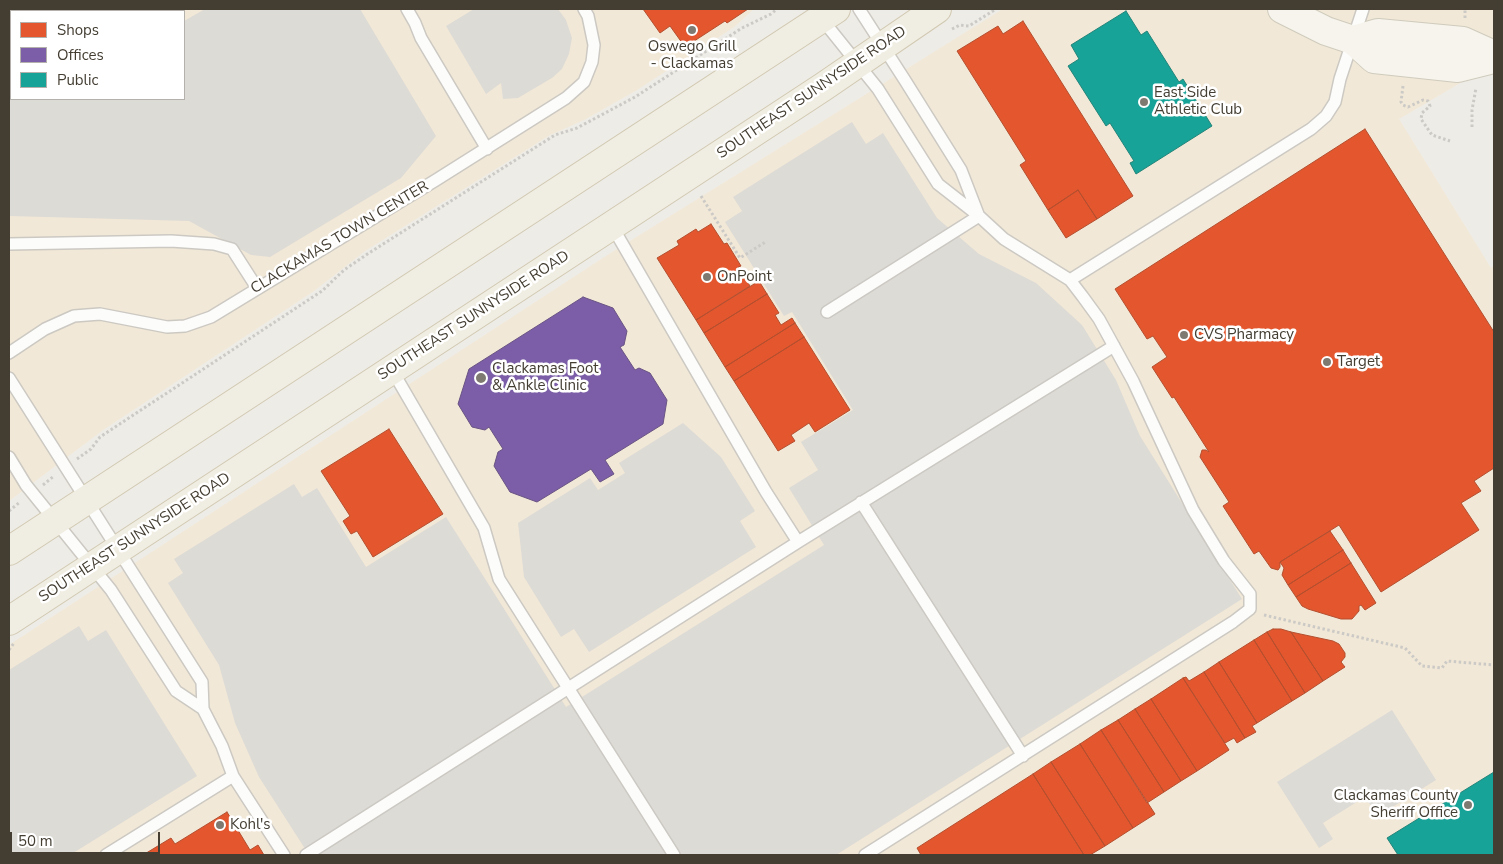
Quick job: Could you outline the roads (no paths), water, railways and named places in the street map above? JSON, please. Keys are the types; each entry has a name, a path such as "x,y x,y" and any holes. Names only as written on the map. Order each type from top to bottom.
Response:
{"main road":[{"path":"9,552 824,12"},
{"name":"SOUTHEAST SUNNYSIDE ROAD","path":"9,621 883,46 941,21"}],"street":[{"path":"1282,9 1326,31 1353,40 1378,32 1462,41 1490,59"}],"lane":[{"path":"407,9 415,22 421,38 487,149"},
{"name":"CLACKAMAS TOWN CENTER","path":"9,353 45,329 74,316 100,314 167,327 185,326 211,317 487,149 566,98 584,82 592,62 594,45 588,16 584,9"},
{"path":"859,9 961,170 979,216"},
{"path":"1070,280 1312,129 1326,116 1335,102 1364,9"},
{"path":"824,12 857,63 878,89 938,184 979,216 1004,239 1070,280 1099,319 1133,382 1193,510 1224,561 1250,594 1250,609 1233,622 865,855"},
{"path":"827,312 979,216"},
{"path":"612,226 766,492 798,542"},
{"path":"9,244 171,241 214,244 232,248 257,288"},
{"path":"306,855 861,502 1114,346"},
{"path":"392,370 484,528 499,579 674,855"},
{"path":"9,378 202,682 203,709 222,746 233,776 284,855"},
{"path":"9,457 32,493 111,590 176,691 203,709"},
{"path":"861,502 1022,756"},
{"path":"106,855 233,776"}],"place":[{"name":"Oswego Grill - Clackamas","path":"692,30"},
{"name":"East Side Athletic Club","path":"1144,102"},
{"name":"OnPoint","path":"707,277"},
{"name":"CVS Pharmacy","path":"1184,335"},
{"name":"Target","path":"1327,362"},
{"name":"Clackamas Foot & Ankle Clinic","path":"481,378"},
{"name":"Clackamas County Sheriff Office","path":"1468,805"},
{"name":"Kohl's","path":"220,825"}]}
